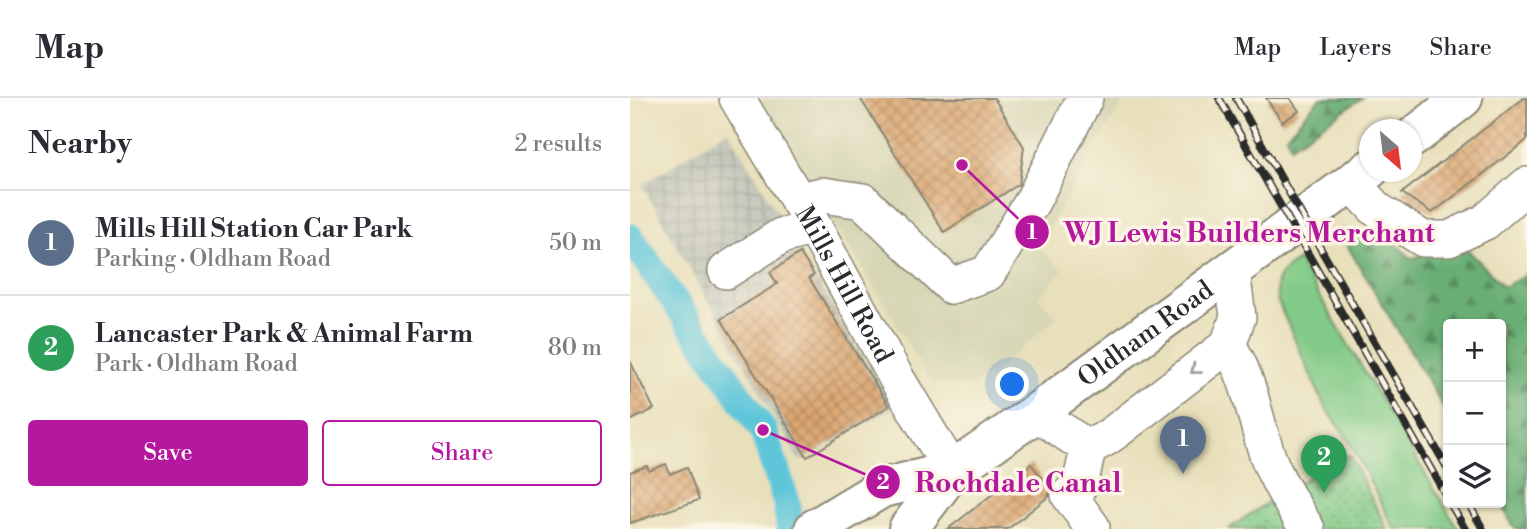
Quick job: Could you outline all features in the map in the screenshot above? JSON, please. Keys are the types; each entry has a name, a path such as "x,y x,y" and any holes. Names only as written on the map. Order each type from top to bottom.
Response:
{"main road":[{"path":"1422,130 1463,98"},
{"name":"Oldham Road","path":"952,471 1036,413 1359,177"},
{"path":"815,528 882,488 952,471"},
{"path":"908,529 952,471"}],"street":[{"name":"Mills Hill Road","path":"737,98 952,471"},
{"path":"726,271 781,236 823,195 863,201 951,286 988,273 1032,202 1085,98"},
{"path":"1363,182 1377,209 1423,239 1449,239 1485,222 1527,185"},
{"path":"1036,413 1081,443 1089,445 1099,443 1115,432 1228,345 1238,317 1232,271"},
{"path":"1228,345 1246,379 1269,460 1307,529"},
{"path":"1089,445 1080,485 1069,495 1092,527 1090,529"}],"shaded area":[{"path":"769,98 1125,98 1038,247 1063,270 1038,298 1057,317 993,374 967,387 932,383 761,102"},
{"path":"728,130 893,407 800,462 642,185"}],"green space":[{"path":"1320,98 1362,98 1291,146 1286,136"},
{"path":"1338,230 1383,232 1412,259 1458,240 1504,287 1527,274 1527,529 1515,529 1503,508 1506,508 1506,319 1443,319 1443,407"},
{"path":"1298,260 1443,504 1443,508 1446,508 1459,529 1394,529 1350,442 1324,405 1278,302 1277,282 1286,268"},
{"path":"1350,455 1387,529 1229,529 1288,489"}],"building":[{"path":"860,98 994,98 1024,147 1019,184 944,232"},
{"path":"1266,98 1290,98 1299,111 1282,122"},
{"path":"1527,98 1527,140 1432,213 1402,193 1416,182 1422,182 1422,177"},
{"path":"800,253 814,275 809,278 889,406 807,457 721,319 777,284 770,272"},
{"path":"630,361 654,409 630,421"},
{"path":"666,464 670,474 687,467 699,500 630,523 630,472 647,466 649,471"},
{"path":"1031,464 1050,488 1049,496 1008,529 948,529"}],"waterway":[{"path":"630,237 763,430 787,504 790,529"}],"railway":[{"path":"1219,98 1443,490"},
{"path":"1236,98 1443,460"},
{"path":"1453,508 1465,529"},
{"path":"1471,508 1483,529"}],"place":[{"name":"WJ Lewis Builders Merchant","path":"962,165"},
{"name":"Rochdale Canal","path":"763,430"},
{"name":"Mills Hill Station Car Park","path":"1183,474"},
{"name":"Lancaster Park & Animal Farm","path":"1324,493"}]}
